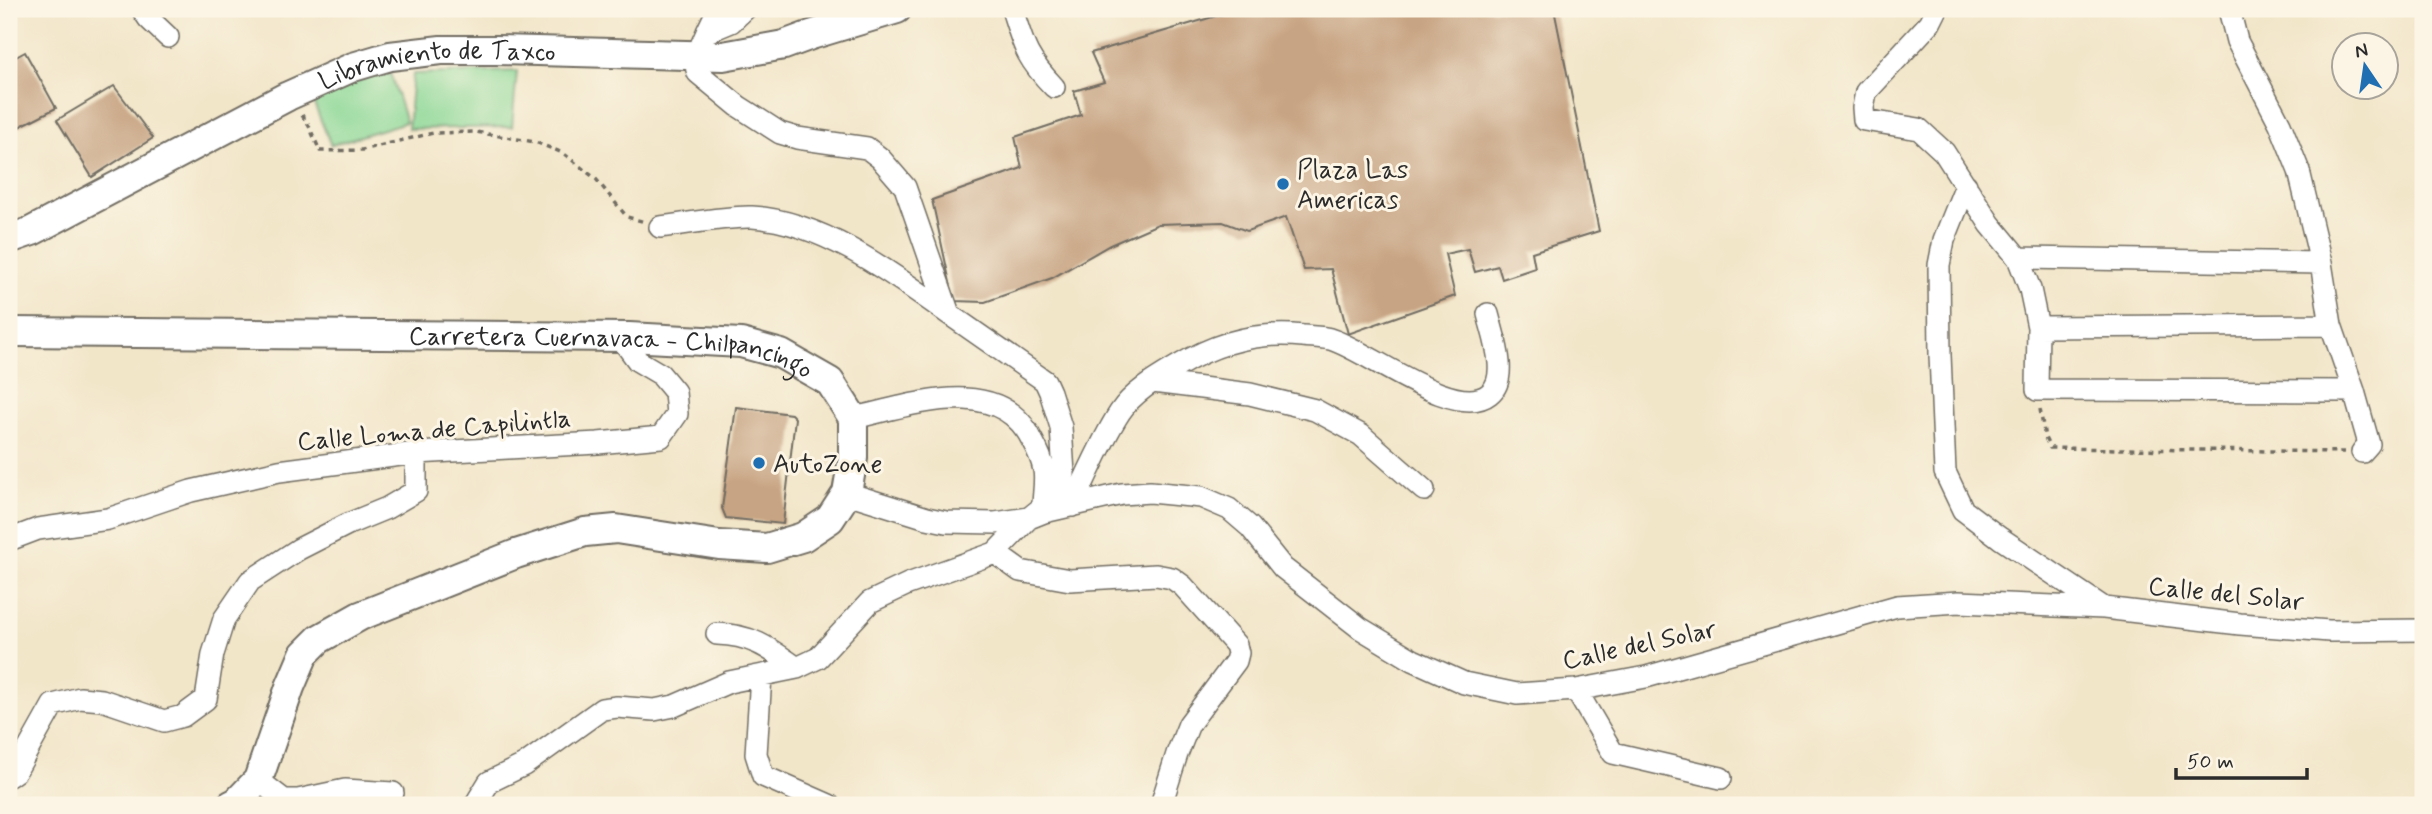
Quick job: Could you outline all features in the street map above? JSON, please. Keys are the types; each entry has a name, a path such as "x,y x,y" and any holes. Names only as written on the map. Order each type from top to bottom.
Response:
{"main road":[{"name":"Libramiento de Taxco","path":"9,239 32,230 288,96 352,67 390,56 408,53 702,44 723,56 784,45 811,34 897,9"},
{"name":"Carretera Cuernavaca - Chilpancingo","path":"9,331 621,338 741,343 781,354 830,382 853,418"},
{"path":"231,805 258,780 304,654 319,639 360,616 516,554 585,532 617,529 719,545 767,548 803,537 830,519 847,493 853,458 853,418"}],"street":[{"path":"142,9 167,37"},
{"path":"718,9 695,66 703,79 780,133 867,148 891,169 905,187 949,314"},
{"path":"702,44 745,9"},
{"path":"1012,9 1029,57 1054,87"},
{"path":"1937,9 1930,23 1866,92 1864,120 1919,129 1944,152 1990,224 2018,258 2030,289 2038,327 2037,390 2354,391"},
{"path":"2229,9 2238,41 2280,124 2299,170 2321,263 2331,324 2369,444 2362,452"},
{"path":"1966,185 1944,240 1939,265 1945,472 1963,510 2104,608"},
{"path":"475,805 489,782 524,765 602,709 617,707 654,710 674,706 729,682 797,668 818,658 870,602 908,584 995,553 1055,496 1064,474 1060,427 1051,392 1038,376 844,246 790,223 750,217 660,227"},
{"path":"2018,258 2321,263"},
{"path":"1072,506 1121,410 1153,382 1202,351 1238,339 1280,334 1330,339 1444,396 1468,400 1488,396 1498,384 1500,358 1488,314"},
{"path":"2038,327 2331,324"},
{"name":"Calle Loma de Capilintla","path":"9,540 38,529 108,519 191,491 279,471 416,453 572,445 661,437 677,414 675,393 660,374 638,361 621,338"},
{"path":"1153,382 1250,394 1315,410 1361,435 1424,490"},
{"path":"853,418 919,403 957,398 991,401 1014,414 1026,427 1044,470 1036,512"},
{"path":"9,776 16,771 53,705 80,698 102,700 164,721 183,716 206,699 213,654 224,620 250,581 299,549 387,508 416,491 416,453"},
{"name":"Calle del Solar","path":"847,493 946,522 995,523 1122,494 1180,493 1201,497 1229,509 1250,527 1283,568 1360,628 1413,660 1464,683 1517,694 1576,690 1646,677 1898,606 1959,602 2104,608 2329,631 2423,630"},
{"path":"995,553 1020,571 1070,580 1156,575 1172,578 1183,586 1236,645 1236,661 1189,724 1161,805"},
{"path":"717,634 738,635 763,644 797,668"},
{"path":"761,677 756,754 763,776 829,805"},
{"path":"1576,690 1613,753 1721,778"},
{"path":"258,780 284,800 298,800 345,790 393,793"}],"path":[{"path":"288,96 309,126 320,151 362,150 433,133 476,132 535,142 564,153 596,179 628,216 660,227"},
{"path":"2037,390 2045,438 2050,448 2362,452"}],"green space":[{"path":"389,69 406,122 331,145 312,99"},
{"path":"517,71 512,127 408,129 413,74"}],"building":[{"name":"Plaza Las Americas","path":"1240,9 1554,9 1599,231 1532,252 1535,268 1502,279 1498,266 1475,272 1468,249 1445,254 1455,296 1348,334 1331,269 1304,270 1286,217 1247,231 1223,222 1158,224 1110,245 1052,278 985,302 954,301 932,200 1022,168 1015,137 1081,115 1074,91 1104,82 1091,53"},
{"path":"25,52 56,108 9,132 9,61"},
{"path":"114,86 153,138 92,177 57,120"},
{"name":"AutoZone","path":"736,407 791,414 795,418 783,524 726,518 722,508"}],"place":[{"name":"Plaza Las Americas","path":"1283,184"},
{"name":"AutoZone","path":"759,463"}]}
